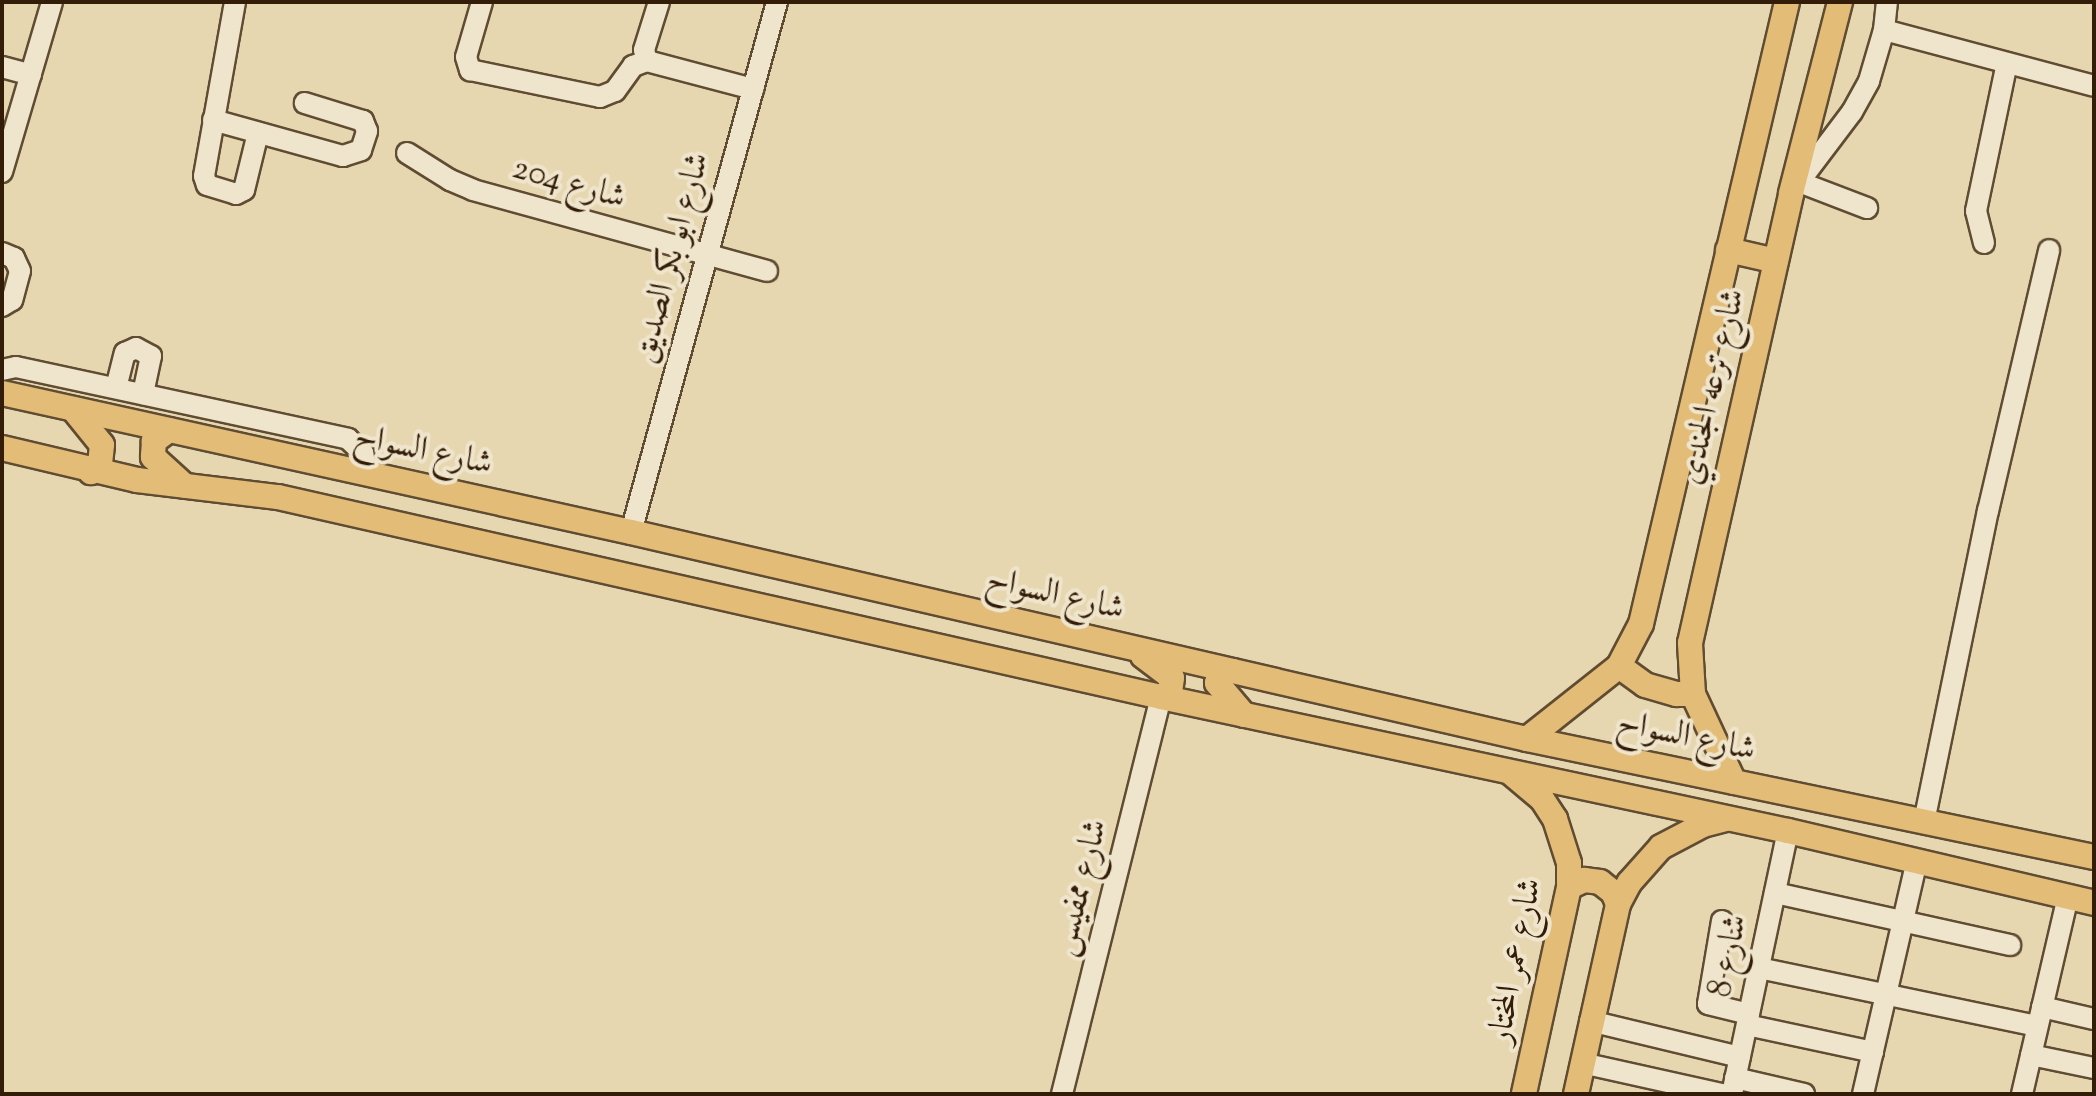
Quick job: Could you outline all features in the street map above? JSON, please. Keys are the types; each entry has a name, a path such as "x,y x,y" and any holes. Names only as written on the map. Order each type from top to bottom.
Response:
{"main road":[{"name":"شارع ترعه الجندي","path":"1527,739 1619,666 1641,624 1787,2"},
{"name":"شارع ترعه الجندي","path":"1734,782 1693,694 1690,643 1776,261 1840,2"},
{"path":"1728,250 1776,261"},
{"name":"شارع السواح","path":"2,393 631,532 1527,739 2094,857"},
{"path":"73,409 102,445 100,463 91,472"},
{"path":"169,430 154,441 153,457 185,486"},
{"name":"شارع السواح","path":"2,448 91,472 278,497 1161,697 1788,831 2094,903"},
{"path":"1133,649 1170,673 1172,687 1161,697"},
{"path":"1619,666 1645,685 1677,694 1693,694"},
{"path":"1233,671 1219,675 1218,687 1244,715"},
{"name":"شارع عمر المختار","path":"1506,770 1542,799 1555,819 1569,863 1569,887 1524,1094"},
{"path":"1576,1094 1618,904 1644,864 1661,847 1692,829 1726,819"},
{"path":"1569,887 1584,880 1600,882 1613,892 1618,904"}],"street":[{"path":"2,172 52,2"},
{"path":"235,2 204,176 212,187 236,194 244,190 258,133"},
{"path":"482,2 466,57 470,70 600,97 615,91 633,66 647,61 753,89"},
{"path":"647,61 644,50 659,2"},
{"name":"شارع ابو بكر الصديق","path":"631,532 777,2"},
{"path":"1867,208 1795,188 1852,112 1869,81 1884,30 1887,2"},
{"path":"1884,30 2094,86"},
{"path":"1984,243 1976,211 2007,63"},
{"path":"2,67 31,75"},
{"path":"213,120 343,156 361,150 367,131 363,121 305,103"},
{"name":"شارع 204","path":"407,153 473,190 767,271"},
{"path":"1924,822 1981,542 2049,250"},
{"path":"2,253 14,258 20,271 12,300 2,306"},
{"path":"116,388 125,353 136,348 151,356 143,394"},
{"path":"2,370 16,367 348,439 363,453 367,473"},
{"name":"شارع ممفيس","path":"1062,1094 1161,697"},
{"name":"شارع 8","path":"1730,1089 1740,1057 1788,831"},
{"path":"1863,1094 1917,861"},
{"path":"1775,893 2010,945"},
{"path":"2022,1094 2068,896"},
{"path":"1722,921 1708,1004 1748,1020 1873,1052"},
{"path":"1759,968 1886,995 2040,1017 2094,1019"},
{"path":"1590,1021 1740,1057"},
{"path":"2031,1055 2094,1068"},
{"path":"1582,1063 1730,1089 1793,1093"}]}
